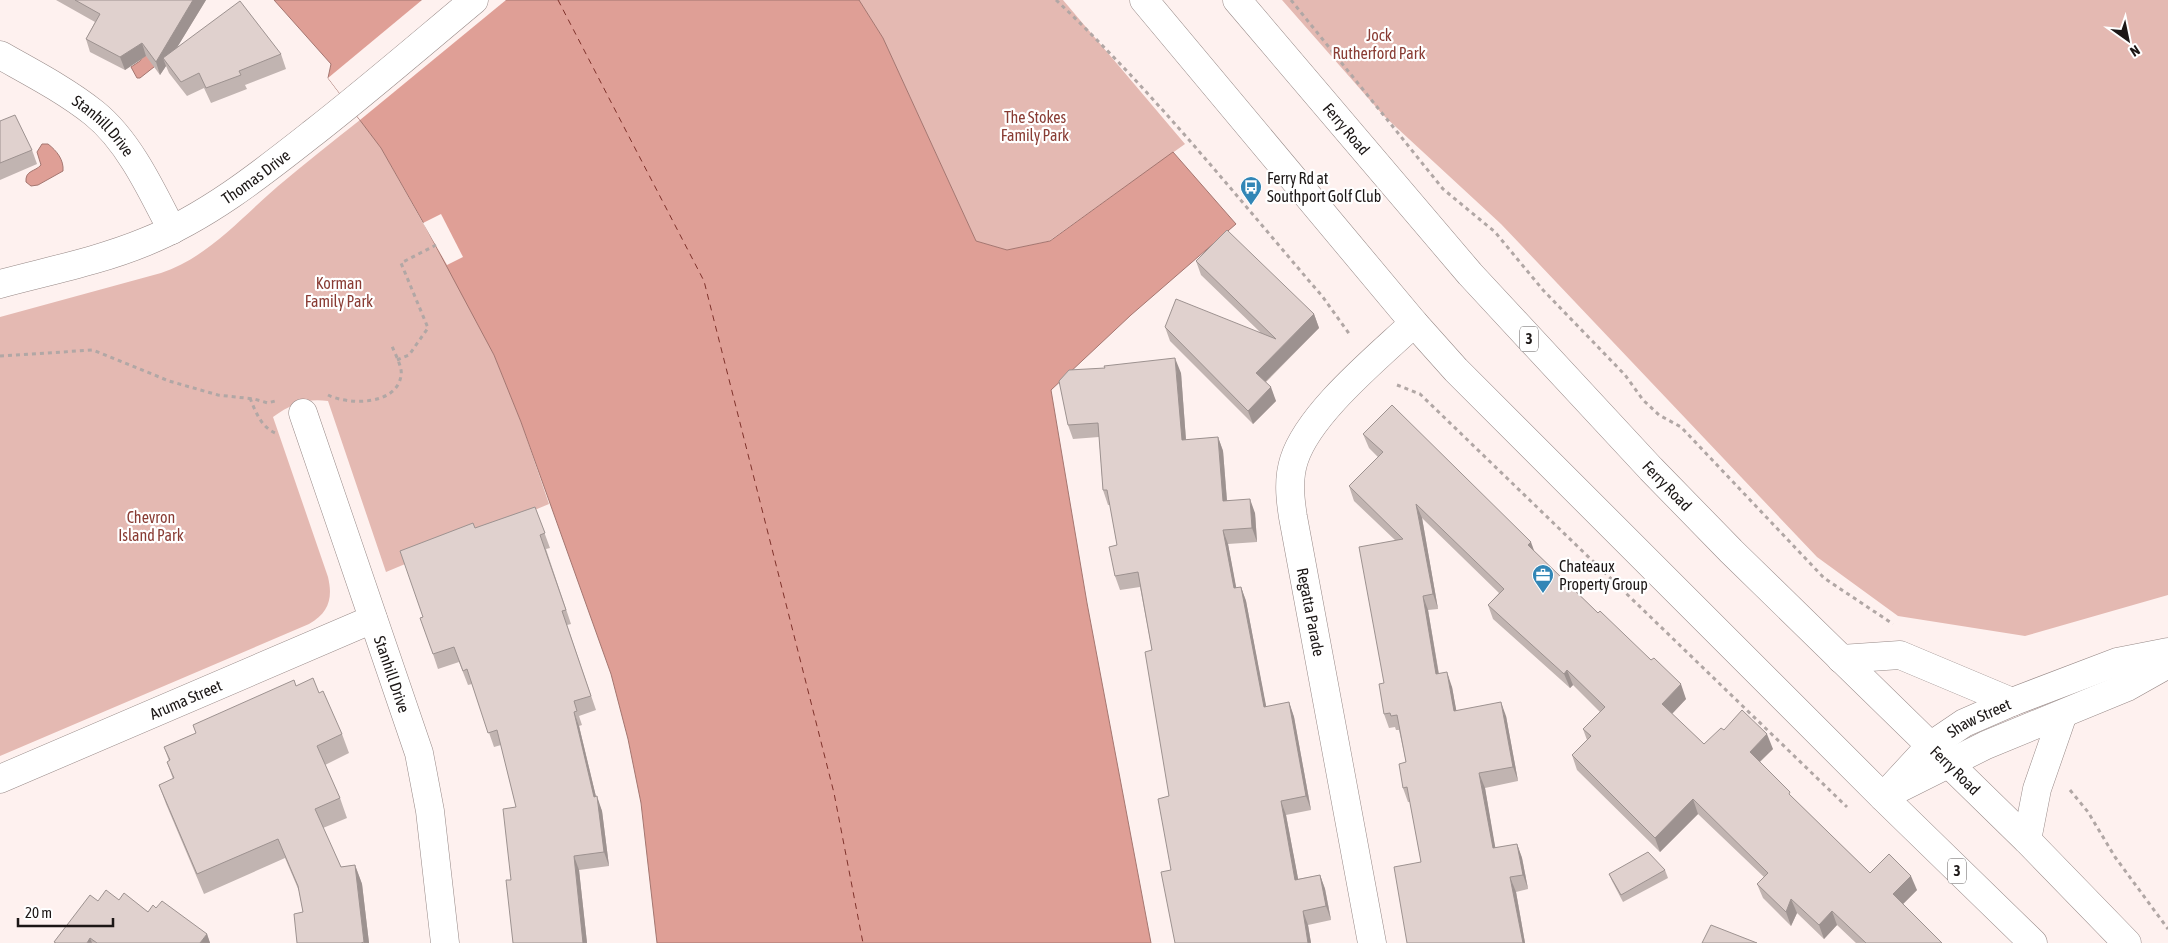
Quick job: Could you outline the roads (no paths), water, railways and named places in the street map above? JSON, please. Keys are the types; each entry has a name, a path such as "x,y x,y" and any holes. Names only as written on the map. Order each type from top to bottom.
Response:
{"main road":[{"name":"Thomas Drive","path":"0,284 118,252 172,230 205,212 262,173 340,112 474,0"},
{"name":"3","path":"1144,0 1414,324 1456,370 1563,475 1683,599 2033,943"},
{"name":"Ferry Road","path":"1237,0 1470,274 1548,360 1651,469 1841,659 2027,840 2127,943"},
{"name":"Stanhill Drive","path":"0,55 56,88 95,114 111,129 147,180 172,230"},
{"name":"Regatta Parade","path":"1372,943 1293,517 1290,484 1293,462 1298,448 1315,423 1348,386 1414,324"},
{"name":"Stanhill Drive","path":"304,413 414,736 430,811 446,943"},
{"name":"Aruma Street","path":"0,779 373,620"},
{"name":"Shaw Street","path":"1883,797 1939,754 1964,723 2012,702 2117,662 2168,652"},
{"path":"1841,659 1900,655 2012,702"},
{"name":"Shaw Street","path":"1939,754 2063,714 2127,687 2168,664"},
{"path":"2027,840 2037,790 2063,714"}],"place":[{"name":"Ferry Rd at Southport Golf Club","path":"1251,206"},
{"name":"Chateaux Property Group","path":"1543,594"}],"park label":[{"name":"Jock Rutherford Park","path":"1379,44"},
{"name":"The Stokes Family Park","path":"1035,126"},
{"name":"Korman Family Park","path":"339,292"},
{"name":"Chevron Island Park","path":"151,526"}]}
